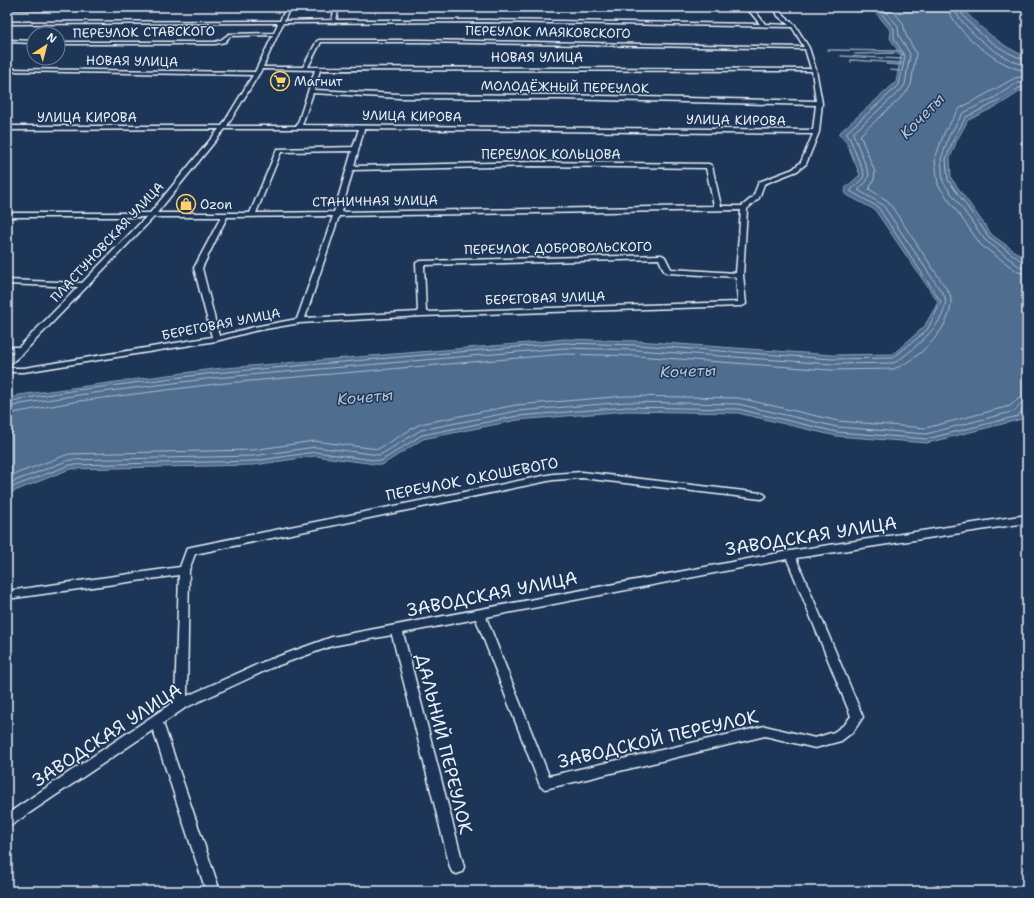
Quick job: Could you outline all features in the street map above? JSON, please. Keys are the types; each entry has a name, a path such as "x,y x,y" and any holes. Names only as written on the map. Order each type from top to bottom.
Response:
{"street":[{"name":"ПЛАСТУНОВСКАЯ УЛИЦА","path":"7,362 18,353 152,215 223,128 260,68 276,34 280,21 288,7"},
{"path":"334,21 337,7"},
{"path":"662,7 746,9 753,12 763,25"},
{"path":"744,208 756,198 761,183 795,170 804,163 816,132 819,103 814,70 807,48 793,26 780,15 776,7"},
{"path":"7,12 14,8 47,9"},
{"path":"7,23 486,21 793,26"},
{"name":"ПЕРЕУЛОК СТАВСКОГО","path":"66,43 216,43 223,41 229,35 276,34"},
{"path":"7,41 26,42"},
{"name":"ПЕРЕУЛОК МАЯКОВСКОГО","path":"305,68 319,42 420,41 807,48"},
{"name":"НОВАЯ УЛИЦА","path":"260,68 814,70"},
{"path":"299,127 318,68"},
{"name":"НОВАЯ УЛИЦА","path":"7,70 256,74"},
{"name":"МОЛОДЁЖНЫЙ ПЕРЕУЛОК","path":"311,91 399,96 559,97 819,103"},
{"path":"300,321 337,213 354,149 362,127"},
{"name":"УЛИЦА КИРОВА","path":"7,128 362,127 816,132"},
{"path":"252,215 279,150 354,149"},
{"name":"ПЕРЕУЛОК КОЛЬЦОВА","path":"350,168 533,164 709,166 718,208"},
{"name":"СТАНИЧНАЯ УЛИЦА","path":"7,215 252,215 744,208"},
{"name":"БЕРЕГОВАЯ УЛИЦА","path":"7,370 24,370 216,339 254,329 300,321 422,314 742,304 739,275 744,208"},
{"path":"216,339 198,268 225,215"},
{"name":"ПЕРЕУЛОК ДОБРОВОЛЬСКОГО","path":"422,314 420,263 662,258 668,271 739,275"},
{"path":"7,282 85,285"},
{"path":"7,349 18,353 16,361 24,370 7,374"},
{"name":"ПЕРЕУЛОК О.КОШЕВОГО","path":"184,570 191,551 553,476 582,475 761,496"},
{"name":"ЗАВОДСКАЯ УЛИЦА","path":"7,822 181,704 267,665 332,642 790,555 1027,520"},
{"name":"ЗАВОДСКОЙ ПЕРЕУЛОК","path":"479,614 545,783 765,731 815,744 837,737 849,728 857,717 790,555"},
{"path":"7,595 184,570 181,704"},
{"name":"ДАЛЬНИЙ ПЕРЕУЛОК","path":"396,629 457,867"},
{"path":"156,721 213,891"}],"water":[{"name":"Кочеты","path":"871,7 961,7 991,36 1009,48 1027,57 1027,91 1021,91 999,105 968,120 957,140 950,158 951,178 992,235 1027,260 1027,408 1022,419 927,443 836,436 738,413 627,411 518,420 423,439 382,465 315,456 254,465 70,469 7,494 7,400 19,395 213,369 564,339 637,341 832,355 893,354 924,327 938,302 875,210 845,194 846,187 860,175 846,141 838,134 896,82 901,56 890,38 891,31"}],"waterway":[{"path":"827,50 901,51"},
{"path":"855,54 894,53 904,55"},
{"path":"841,56 903,59"},
{"path":"851,62 851,60 902,63"},
{"path":"886,64 901,65"},
{"path":"890,70 900,71"}],"place":[{"name":"Магнит","path":"280,81"},
{"name":"Ozon","path":"186,204"}]}
